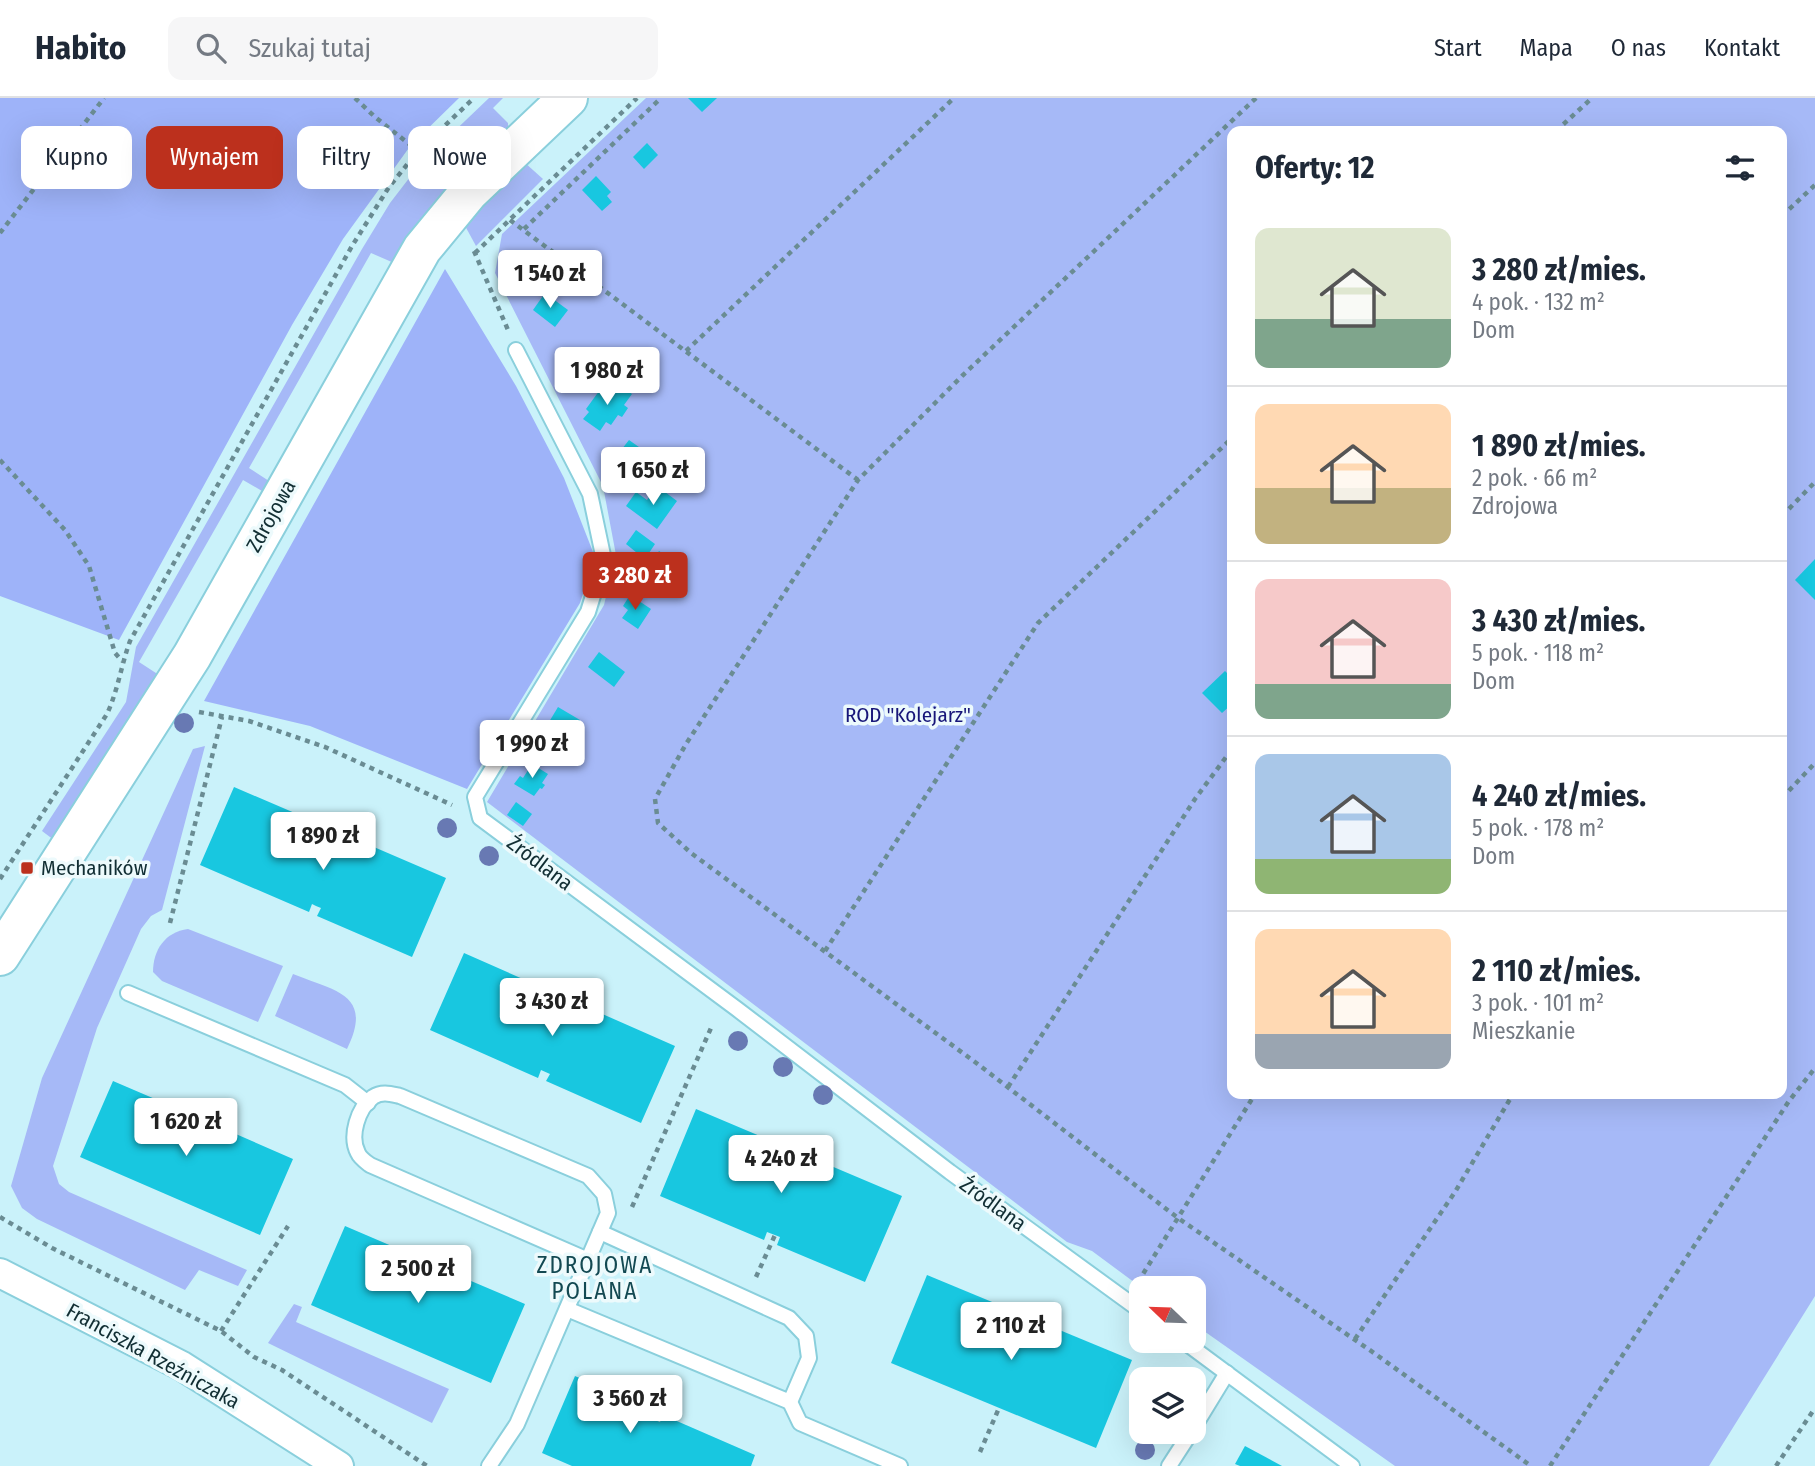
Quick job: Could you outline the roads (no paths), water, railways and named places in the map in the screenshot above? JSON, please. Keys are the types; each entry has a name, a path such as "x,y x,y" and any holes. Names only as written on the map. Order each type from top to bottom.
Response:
{"street":[{"name":"Zdrojowa","path":"0,956 186,665 422,249 469,192 568,98"},
{"name":"Franciszka Rzeźniczaka","path":"0,1273 182,1366 339,1466"}],"lane":[{"name":"Źródlana","path":"516,350 590,494 604,560 587,612 475,797 480,818 950,1172 1129,1302"},
{"path":"128,993 345,1085 368,1103"},
{"path":"489,1466 517,1424 567,1309 588,1260 600,1232 608,1213 604,1194 588,1176 401,1096 386,1093 374,1096 368,1103 356,1123 355,1139 358,1154 370,1166 588,1260"},
{"path":"600,1232 789,1318 806,1336 809,1358 790,1402"},
{"path":"567,1309 790,1402 800,1423 900,1466"},
{"path":"1200,1353 1352,1466"},
{"path":"1206,1407 1227,1373"},
{"path":"1170,1466 1183,1444"}],"place":[{"name":"Mechaników","path":"27,868"}],"district":[{"name":"ZDROJOWA POLANA","path":"595,1278"}],"park label":[{"name":"ROD \"Kolejarz\"","path":"908,715"}]}
